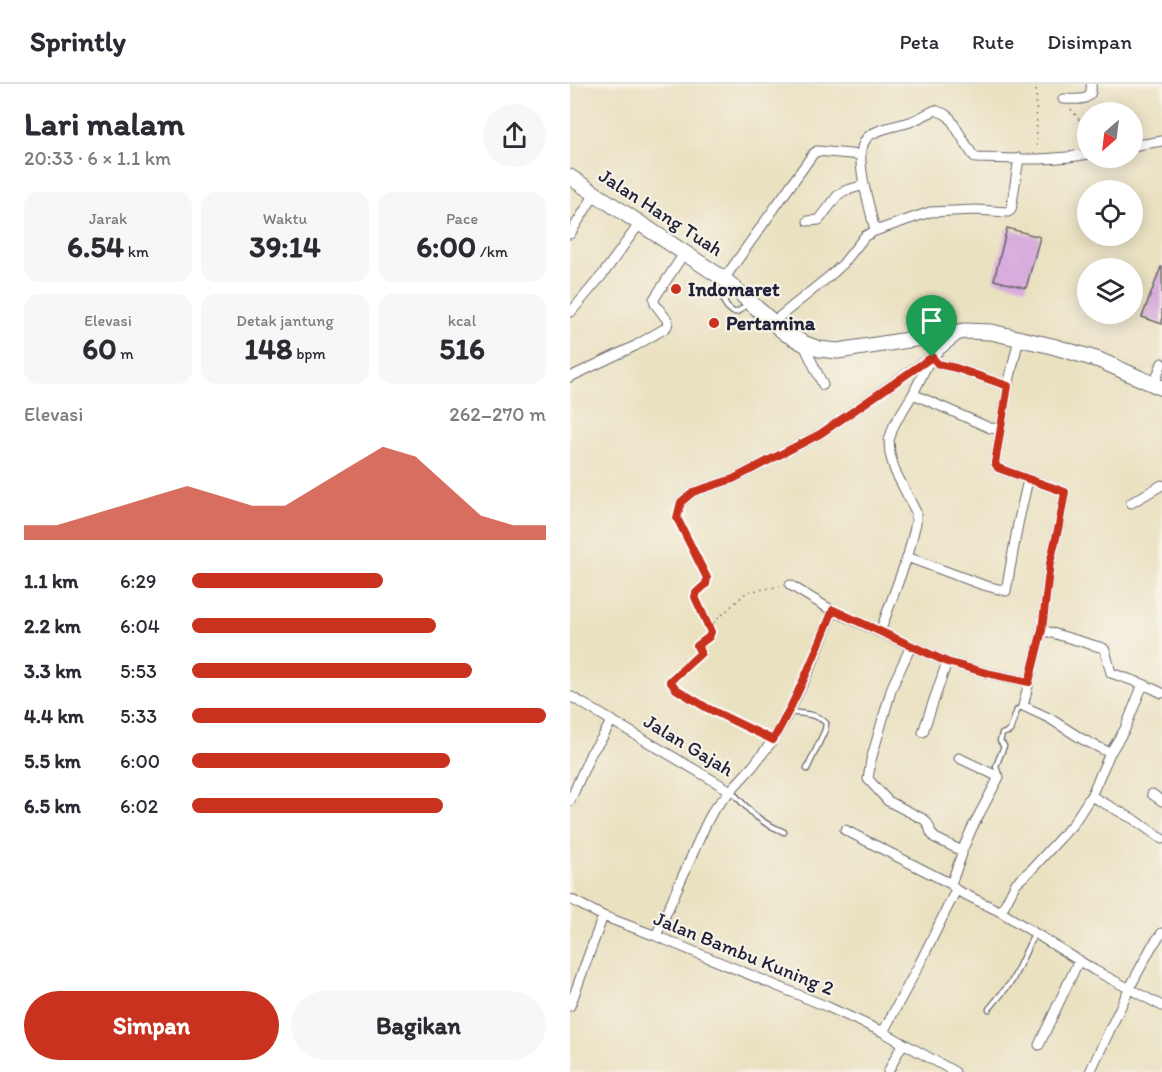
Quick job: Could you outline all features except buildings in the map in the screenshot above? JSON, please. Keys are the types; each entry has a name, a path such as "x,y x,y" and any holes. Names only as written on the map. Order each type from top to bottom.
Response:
{"main road":[{"name":"Jalan Hang Tuah","path":"570,177 729,283 785,333 803,344 838,351 964,331 992,332 1099,360 1158,386"}],"street":[{"path":"1063,99 1084,99 1092,90 1091,84"},
{"path":"875,231 864,185 861,155 867,138 935,110 950,118 976,158 1077,156"},
{"path":"1143,144 1162,141"},
{"path":"729,283 817,151 861,155"},
{"path":"773,322 831,275 866,236 875,231 930,212 976,210 1008,212 1011,210 1019,158"},
{"path":"808,221 819,220 838,195 844,191 864,185"},
{"path":"570,234 595,194"},
{"path":"571,312 603,274 640,223"},
{"path":"570,377 635,346 667,326 668,321 654,304 654,299 685,252"},
{"path":"681,502 693,492 733,479 820,434 932,357 964,331"},
{"path":"1019,338 995,463 998,468 1065,492 1050,563 1042,630 1023,706 1050,717 1082,739 1110,753"},
{"path":"803,344 823,385"},
{"path":"932,357 938,364 1008,386"},
{"path":"879,632 907,557 916,523 916,512 895,471 889,440 894,425 932,357"},
{"path":"1158,386 1162,363"},
{"path":"913,394 990,428 1000,429"},
{"path":"907,557 1006,591 1028,480"},
{"path":"1131,503 1162,485"},
{"path":"790,585 833,610 947,662 1029,682"},
{"path":"656,936 714,809 753,766 773,740 789,712 812,664 833,610"},
{"path":"1042,630 1103,648 1111,673 1162,693"},
{"path":"911,646 892,687 871,760 868,779 888,801 925,820 935,838 962,851"},
{"path":"923,732 947,662"},
{"path":"1001,912 1016,883 1073,824 1091,796 1110,753 1125,729 1143,684"},
{"name":"Jalan Gajah","path":"570,696 731,791"},
{"path":"570,801 591,753 612,720"},
{"path":"883,1032 920,963 954,887 962,851 999,777 959,758"},
{"path":"1152,794 1162,801"},
{"path":"1091,796 1135,820 1162,839"},
{"path":"844,830 1001,912 1079,960 1162,1006"},
{"name":"Jalan Bambu Kuning 2","path":"570,899 603,916 828,1007 883,1032 955,1072"},
{"path":"570,1006 603,916"},
{"path":"1090,1072 1129,989 1152,946 1162,933"},
{"path":"1039,1045 1079,960"},
{"path":"888,1072 903,1043"}],"lane":[{"path":"999,777 996,766 1004,746 1000,741 1002,734 1010,731 1017,710 1023,706"},
{"path":"789,712 814,716 826,723 807,769"},
{"name":"Jalan Gajah","path":"731,791 754,815 784,832"},
{"path":"989,1009 1012,981 1035,932"}],"path":[{"path":"1036,84 1037,158"},
{"path":"1063,99 1077,117"},
{"path":"681,502 677,518 707,578 706,584 696,593 695,597 711,632 709,637 697,646 701,653 670,681 676,689 707,708 773,740"},
{"path":"709,627 747,592 790,585"}],"place":[{"name":"Indomaret","path":"676,289"},
{"name":"Pertamina","path":"714,323"}],"route":[{"path":"932,357 938,364 1008,386 995,463 998,468 1065,492 1050,563 1042,630 1029,682 947,662 833,610 812,664 773,740 707,708 676,689 670,681 701,653 697,646 709,637 711,632 695,597 696,593 706,584 707,578 677,518 681,502 693,492 733,479 820,434 932,357"}]}
